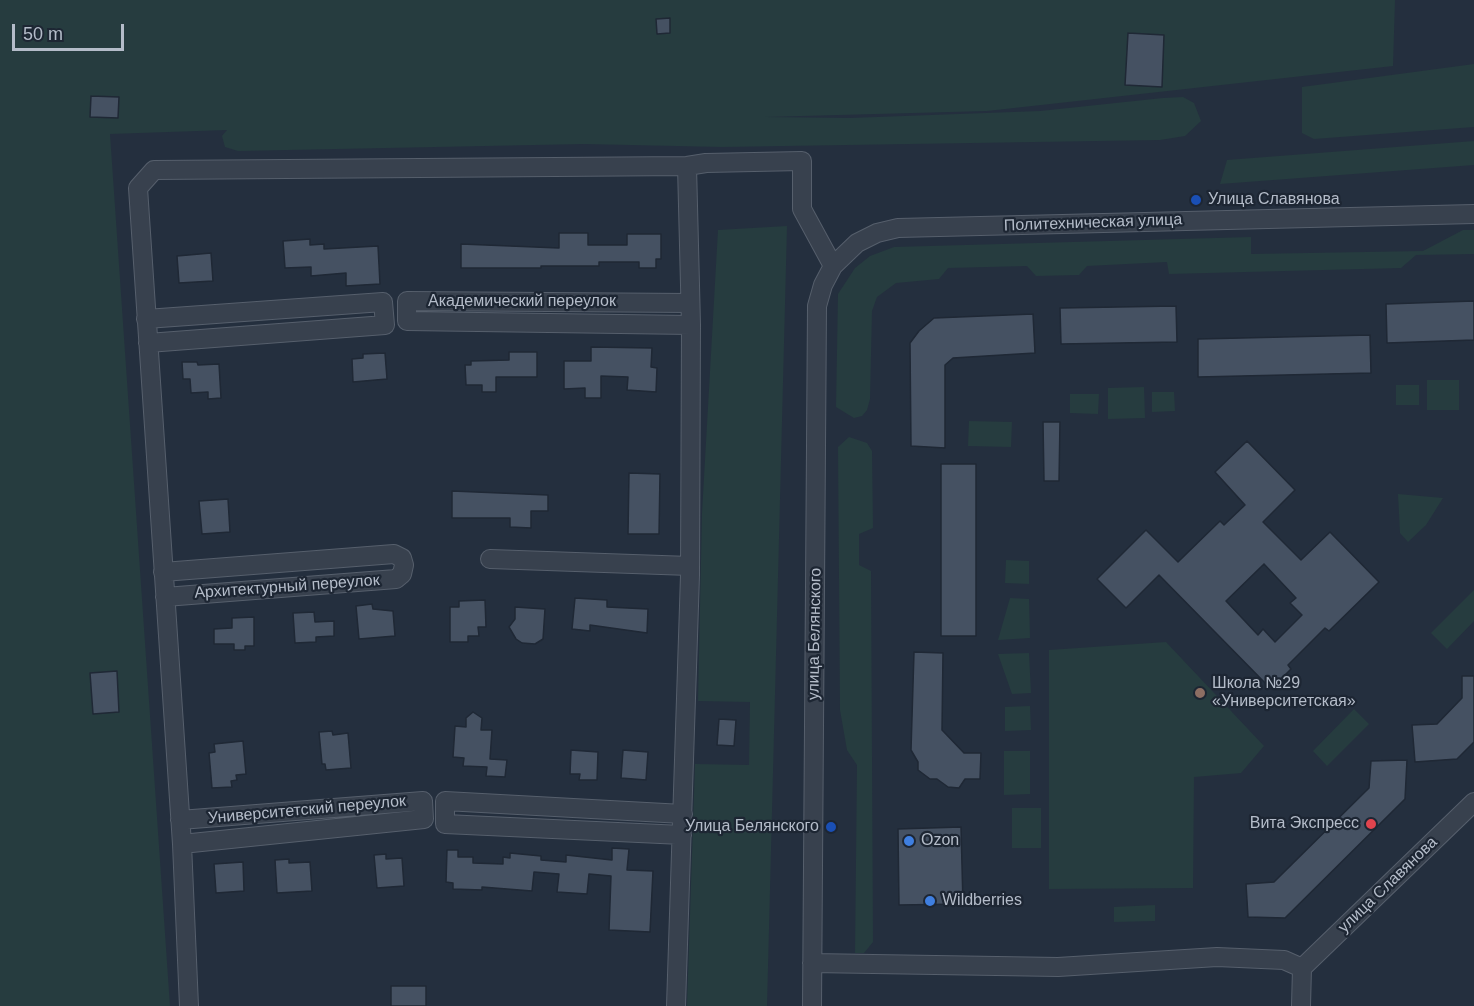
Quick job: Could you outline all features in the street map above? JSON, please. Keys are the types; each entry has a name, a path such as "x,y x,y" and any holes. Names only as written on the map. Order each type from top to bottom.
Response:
{"street":[{"path":"189,1006 182,844 138,188 154,170 687,166 706,163 802,161 802,209 833,266"},
{"path":"676,1006 690,566 691,324 687,166"},
{"name":"Политехническая улица","path":"833,266 857,243 877,233 898,228 1474,214"},
{"name":"улица Белянского","path":"812,1006 817,306 823,285 833,266"},
{"name":"Академический переулок","path":"690,303 407,301 407,321 691,324"},
{"path":"146,320 383,302 385,325 148,343"},
{"name":"Архитектурный переулок","path":"163,572 394,554 402,558 404,565 402,574 396,579 165,597"},
{"path":"490,559 690,566"},
{"name":"Университетский переулок","path":"180,820 423,801 424,819 182,844"},
{"path":"682,835 445,824 445,801 683,814"},
{"name":"улица Славянова","path":"1302,968 1474,802"},
{"path":"812,963 1058,967 1217,957 1284,960 1302,968 1301,1006"}],"green space":[{"path":"0,0 1395,0 1393,66 987,111 765,117 850,118 1040,111 1183,97 1194,103 1201,121 1185,136 1160,140 722,147 584,144 238,151 225,147 222,136 227,130 110,134 170,1006 0,1006"},
{"path":"1474,64 1474,127 1314,139 1302,133 1302,87"},
{"path":"1474,141 1474,165 1220,184 1227,160"},
{"path":"787,226 767,1006 687,1006 695,764 749,765 750,702 698,701 702,513 718,230"},
{"path":"1463,230 1474,230 1474,254 1416,255 1401,268 1169,274 1167,262 1087,266 1079,275 1036,276 1027,266 948,268 939,279 896,283 877,297 872,311 870,399 867,410 862,416 854,418 836,407 838,294 855,268 870,256 894,247 1251,237 1251,254 1423,251"},
{"path":"1427,380 1459,380 1459,410 1427,410"},
{"path":"1396,385 1419,385 1419,405 1396,405"},
{"path":"1144,387 1145,418 1108,419 1108,388"},
{"path":"1152,392 1174,392 1175,411 1152,412"},
{"path":"1070,394 1099,394 1098,414 1070,413"},
{"path":"969,421 1012,422 1011,447 968,446"},
{"path":"849,437 867,443 872,451 873,528 859,534 859,565 871,571 873,942 864,953 855,953 857,765 847,750 840,710 838,447"},
{"path":"1398,494 1443,498 1426,525 1408,542 1400,533"},
{"path":"1006,560 1029,561 1029,584 1005,583"},
{"path":"1474,590 1474,621 1447,649 1431,633"},
{"path":"1010,598 1029,599 1030,638 998,640"},
{"path":"1166,642 1264,746 1241,773 1194,777 1193,888 1049,889 1049,650"},
{"path":"1029,653 1031,693 1012,694 998,654"},
{"path":"1030,706 1031,730 1005,731 1005,707"},
{"path":"1354,709 1369,724 1327,766 1313,751"},
{"path":"1004,751 1030,751 1030,794 1004,795"},
{"path":"1012,808 1041,808 1041,848 1012,848"},
{"path":"1155,905 1155,921 1114,922 1114,907"}],"building":[{"path":"670,18 670,33 657,34 656,19"},
{"path":"1128,33 1164,35 1162,87 1125,85"},
{"path":"91,96 119,97 118,118 90,117"},
{"path":"559,233 588,233 588,245 627,245 627,234 661,234 661,259 656,259 656,268 639,268 639,262 599,262 599,266 461,268 461,244 559,248"},
{"path":"310,239 310,245 324,244 324,249 378,246 380,284 346,286 346,273 311,276 311,267 285,268 283,241"},
{"path":"211,253 213,281 179,283 177,256"},
{"path":"1474,301 1474,340 1387,343 1386,304"},
{"path":"1176,306 1177,342 1061,344 1060,308"},
{"path":"1033,314 1035,353 953,358 945,365 945,448 911,446 910,343 919,331 934,318"},
{"path":"1370,335 1371,373 1198,377 1198,339"},
{"path":"591,347 652,348 651,367 657,368 656,392 627,390 628,377 601,376 601,398 585,398 585,388 564,389 564,361 591,361"},
{"path":"509,352 537,352 537,377 496,377 496,392 482,392 482,385 466,385 465,365 471,365 471,361 509,360"},
{"path":"385,353 387,379 353,382 352,359 363,358 363,354"},
{"path":"182,362 197,362 198,365 219,364 221,398 208,399 208,392 191,393 190,379 183,379"},
{"path":"1043,422 1060,422 1059,481 1044,481"},
{"path":"1247,441 1295,490 1263,522 1301,560 1330,532 1379,582 1329,631 1325,628 1288,665 1291,669 1271,689 1159,575 1126,608 1097,579 1146,530 1178,562 1220,521 1224,525 1245,505 1215,472","holes":["1264,564 1296,598 1290,603 1302,615 1275,642 1263,629 1258,635 1226,601"]},
{"path":"941,464 976,464 976,636 941,636"},
{"path":"629,473 660,474 659,534 628,534"},
{"path":"452,491 548,495 548,511 531,511 531,528 510,527 510,518 452,518"},
{"path":"228,499 230,532 202,534 199,501"},
{"path":"575,598 607,600 607,607 648,609 647,633 590,625 590,631 572,629"},
{"path":"485,600 486,627 478,627 479,636 468,636 468,642 450,642 450,607 459,607 459,601"},
{"path":"372,604 373,609 393,611 395,636 359,639 356,606"},
{"path":"515,607 545,609 543,639 535,644 522,643 516,639 509,627 515,619"},
{"path":"314,612 315,622 334,621 334,636 316,637 316,642 295,643 293,613"},
{"path":"254,617 254,646 245,646 245,650 234,650 234,644 214,644 214,629 232,628 232,618"},
{"path":"914,652 943,653 942,730 964,753 981,753 980,779 965,779 959,788 948,787 937,779 930,779 918,770 918,762 911,750"},
{"path":"117,671 119,712 93,714 90,673"},
{"path":"1462,676 1474,676 1474,742 1457,759 1415,762 1412,725 1437,724 1462,698"},
{"path":"473,712 482,718 481,730 492,730 490,759 507,760 505,777 486,776 487,767 463,766 464,758 453,757 455,726 466,727 466,718"},
{"path":"719,719 736,720 734,746 717,745"},
{"path":"332,731 333,735 348,733 351,768 326,770 325,764 322,764 319,732"},
{"path":"243,741 246,774 236,775 237,780 231,781 232,787 212,788 209,753 215,752 214,744"},
{"path":"571,750 598,752 597,780 579,780 580,774 570,774"},
{"path":"623,750 648,752 646,780 621,778"},
{"path":"1407,760 1405,799 1285,918 1248,917 1246,884 1274,882 1369,788 1371,761"},
{"path":"961,827 963,904 899,905 898,829"},
{"path":"612,848 629,849 627,870 653,871 650,932 609,930 611,876 589,874 587,894 557,892 559,874 534,872 532,891 482,887 482,890 453,889 453,883 446,882 447,850 458,850 458,857 473,857 473,863 503,864 503,857 510,858 510,853 541,856 541,860 566,862 566,855 612,860"},
{"path":"386,854 386,859 402,858 404,886 377,888 374,855"},
{"path":"289,859 289,863 310,862 312,891 277,893 275,860"},
{"path":"243,862 244,891 216,893 214,864"},
{"path":"391,986 426,986 426,1006 391,1006"}],"place":[{"name":"Улица Славянова","path":"1196,200"},
{"name":"Школа №29 «Университетская»","path":"1200,693"},
{"name":"Вита Экспресс","path":"1371,824"},
{"name":"Улица Белянского","path":"831,827"},
{"name":"Ozon","path":"909,841"},
{"name":"Wildberries","path":"930,901"}]}
